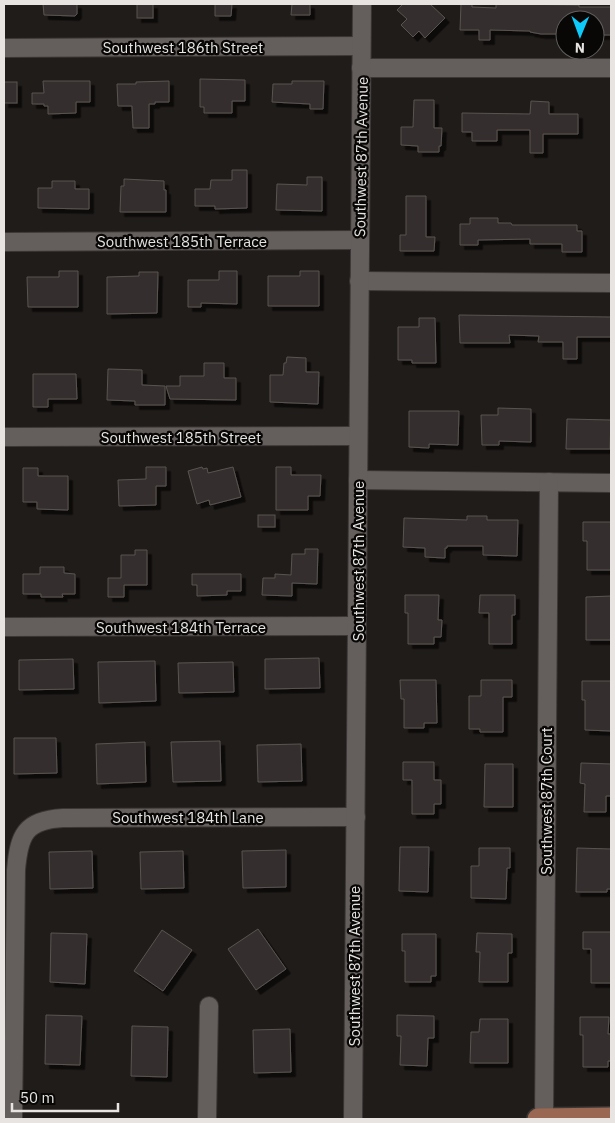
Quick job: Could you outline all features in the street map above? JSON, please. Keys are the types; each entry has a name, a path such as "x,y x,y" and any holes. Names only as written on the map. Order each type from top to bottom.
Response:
{"main road":[{"path":"538,1119 611,1118"}],"street":[{"name":"Southwest 87th Avenue","path":"354,1119 362,4"},
{"name":"Southwest 186th Street","path":"4,48 361,46"},
{"path":"362,68 611,68"},
{"name":"Southwest 185th Terrace","path":"4,242 360,240"},
{"path":"359,281 611,283"},
{"name":"Southwest 185th Street","path":"4,437 358,436"},
{"path":"358,480 611,483"},
{"name":"Southwest 87th Court","path":"544,1119 549,482"},
{"name":"Southwest 184th Terrace","path":"4,627 357,626"},
{"name":"Southwest 184th Lane","path":"13,1119 16,870 18,848 24,833 31,826 39,822 63,818 356,816"},
{"path":"207,1119 209,1006"}],"building":[{"path":"43,4 77,4 77,14 75,16 44,15"},
{"path":"137,4 153,4 153,18 137,18"},
{"path":"215,4 232,4 231,16 215,16"},
{"path":"292,4 310,4 310,15 291,15"},
{"path":"403,4 430,4 445,18 425,38 419,31 413,37 401,25 407,19 397,10"},
{"path":"461,4 472,4 472,7 496,8 496,4 611,7 611,35 605,35 605,10 555,10 555,34 490,30 490,40 479,40 479,30 460,30"},
{"path":"200,79 245,80 245,101 232,101 232,113 204,113 204,107 200,107"},
{"path":"43,81 90,81 90,102 76,102 76,113 48,114 48,106 32,104 32,93 44,93"},
{"path":"169,81 169,102 149,104 149,128 133,128 132,106 118,106 117,84"},
{"path":"292,81 324,81 323,109 310,109 310,104 272,102 273,84 292,84"},
{"path":"4,82 17,82 17,103 4,103"},
{"path":"414,100 434,100 434,128 442,128 439,152 418,152 418,146 401,145 401,127 413,127"},
{"path":"531,101 549,102 549,114 578,114 578,134 543,134 543,153 530,153 530,130 497,130 497,141 472,141 472,132 462,132 462,113 530,114"},
{"path":"232,170 247,170 247,208 215,209 215,206 195,206 195,189 210,189 211,180 232,180"},
{"path":"307,177 322,177 322,211 276,210 277,184 307,185"},
{"path":"124,179 164,181 166,212 120,212 121,186 124,186"},
{"path":"52,181 75,181 75,189 89,189 89,209 38,208 38,188 52,188"},
{"path":"406,196 426,196 426,237 435,237 434,251 400,251 400,235 406,235"},
{"path":"470,218 498,218 498,223 511,223 512,225 577,225 577,231 582,231 582,252 562,252 562,244 530,244 530,239 478,240 478,245 460,245 460,224 470,224"},
{"path":"59,271 78,271 78,307 28,307 27,277 59,277"},
{"path":"219,271 237,271 237,304 201,303 201,307 188,307 188,280 219,280"},
{"path":"300,271 319,271 319,306 268,306 268,276 300,276"},
{"path":"139,272 158,272 157,313 107,314 107,277 139,276"},
{"path":"459,315 611,317 611,337 577,337 577,359 563,359 563,342 538,342 539,336 509,335 510,343 460,343"},
{"path":"419,318 435,318 436,363 412,363 412,360 398,360 398,327 419,327"},
{"path":"287,357 306,358 306,372 319,372 318,404 270,402 270,375 283,375 284,363 286,363"},
{"path":"204,363 224,363 224,378 236,378 236,400 170,399 166,386 180,386 180,376 204,376"},
{"path":"108,369 142,370 142,385 165,386 165,405 135,405 135,401 107,400"},
{"path":"33,374 76,374 77,399 48,399 48,407 33,407"},
{"path":"498,408 531,409 531,442 499,441 499,445 482,445 481,415 498,415"},
{"path":"409,411 459,411 458,445 429,444 429,448 409,447"},
{"path":"567,419 611,420 610,449 566,449"},
{"path":"146,467 166,467 166,486 156,486 156,505 119,506 118,480 146,479"},
{"path":"202,467 203,469 207,468 208,473 233,467 241,497 210,505 209,500 197,504 188,471"},
{"path":"276,467 291,467 291,475 321,475 320,496 308,496 308,510 276,510"},
{"path":"23,468 38,468 38,476 68,476 68,510 37,509 37,502 23,502"},
{"path":"258,515 275,515 275,527 258,527"},
{"path":"467,516 487,516 487,520 518,520 517,556 483,555 483,546 447,546 445,548 445,558 425,557 425,548 403,547 404,518 467,520"},
{"path":"583,522 611,522 611,570 587,570 587,541 583,541"},
{"path":"305,549 318,549 317,584 292,583 292,596 262,595 263,578 275,578 275,574 291,575 292,554 305,554"},
{"path":"135,550 147,550 147,585 124,585 124,597 108,597 108,578 121,578 121,555 135,555"},
{"path":"40,567 64,567 64,573 75,574 75,594 62,594 63,597 41,597 41,594 23,594 23,574 40,574"},
{"path":"192,574 241,574 241,591 227,591 227,595 197,596 197,585 192,585"},
{"path":"405,595 439,595 438,620 442,620 441,637 434,637 434,644 408,644 408,613 405,613"},
{"path":"480,595 515,595 515,615 512,615 512,644 489,644 489,613 479,613"},
{"path":"611,596 611,640 586,640 586,597"},
{"path":"319,658 320,688 265,689 265,659"},
{"path":"73,659 74,689 19,690 19,660"},
{"path":"155,661 156,701 99,703 98,662"},
{"path":"233,662 234,692 179,693 178,663"},
{"path":"400,680 436,680 437,723 424,723 424,728 404,728 404,699 401,699"},
{"path":"481,680 512,680 512,697 503,697 503,732 480,732 480,729 469,729 469,696 481,696"},
{"path":"582,681 611,681 611,731 585,730 585,700 582,700"},
{"path":"14,738 56,738 57,773 14,774"},
{"path":"220,741 221,781 173,782 171,742"},
{"path":"145,742 146,782 97,784 96,744"},
{"path":"301,744 302,781 258,782 257,745"},
{"path":"403,762 434,762 434,780 441,780 441,804 434,804 434,814 412,814 412,780 403,780"},
{"path":"581,763 611,764 611,796 606,796 606,812 584,812 585,784 580,783"},
{"path":"485,764 513,764 513,807 484,807"},
{"path":"400,847 429,847 428,892 399,891"},
{"path":"479,848 510,848 510,868 507,868 506,899 471,898 471,866 479,866"},
{"path":"577,848 611,849 611,889 607,889 607,892 576,892"},
{"path":"286,850 286,887 243,888 242,851"},
{"path":"92,851 93,888 50,889 49,852"},
{"path":"183,851 184,888 141,889 140,852"},
{"path":"258,929 286,969 256,990 228,949"},
{"path":"162,930 192,950 163,991 134,971"},
{"path":"583,932 611,932 611,983 591,983 591,949 583,949"},
{"path":"51,933 87,934 85,984 50,982"},
{"path":"477,933 512,934 512,953 508,953 508,982 479,982 480,952 476,952"},
{"path":"402,934 436,934 436,976 431,976 431,982 405,982 405,951 402,951"},
{"path":"46,1015 82,1016 80,1065 45,1064"},
{"path":"397,1015 434,1016 434,1038 428,1038 427,1066 400,1065 401,1036 397,1036"},
{"path":"580,1017 609,1017 608,1034 611,1034 611,1061 608,1061 608,1067 583,1067 583,1035 580,1035"},
{"path":"480,1019 508,1019 508,1063 470,1063 471,1032 479,1032"},
{"path":"132,1026 168,1027 167,1077 131,1076"},
{"path":"290,1029 291,1072 254,1073 253,1030"}]}
